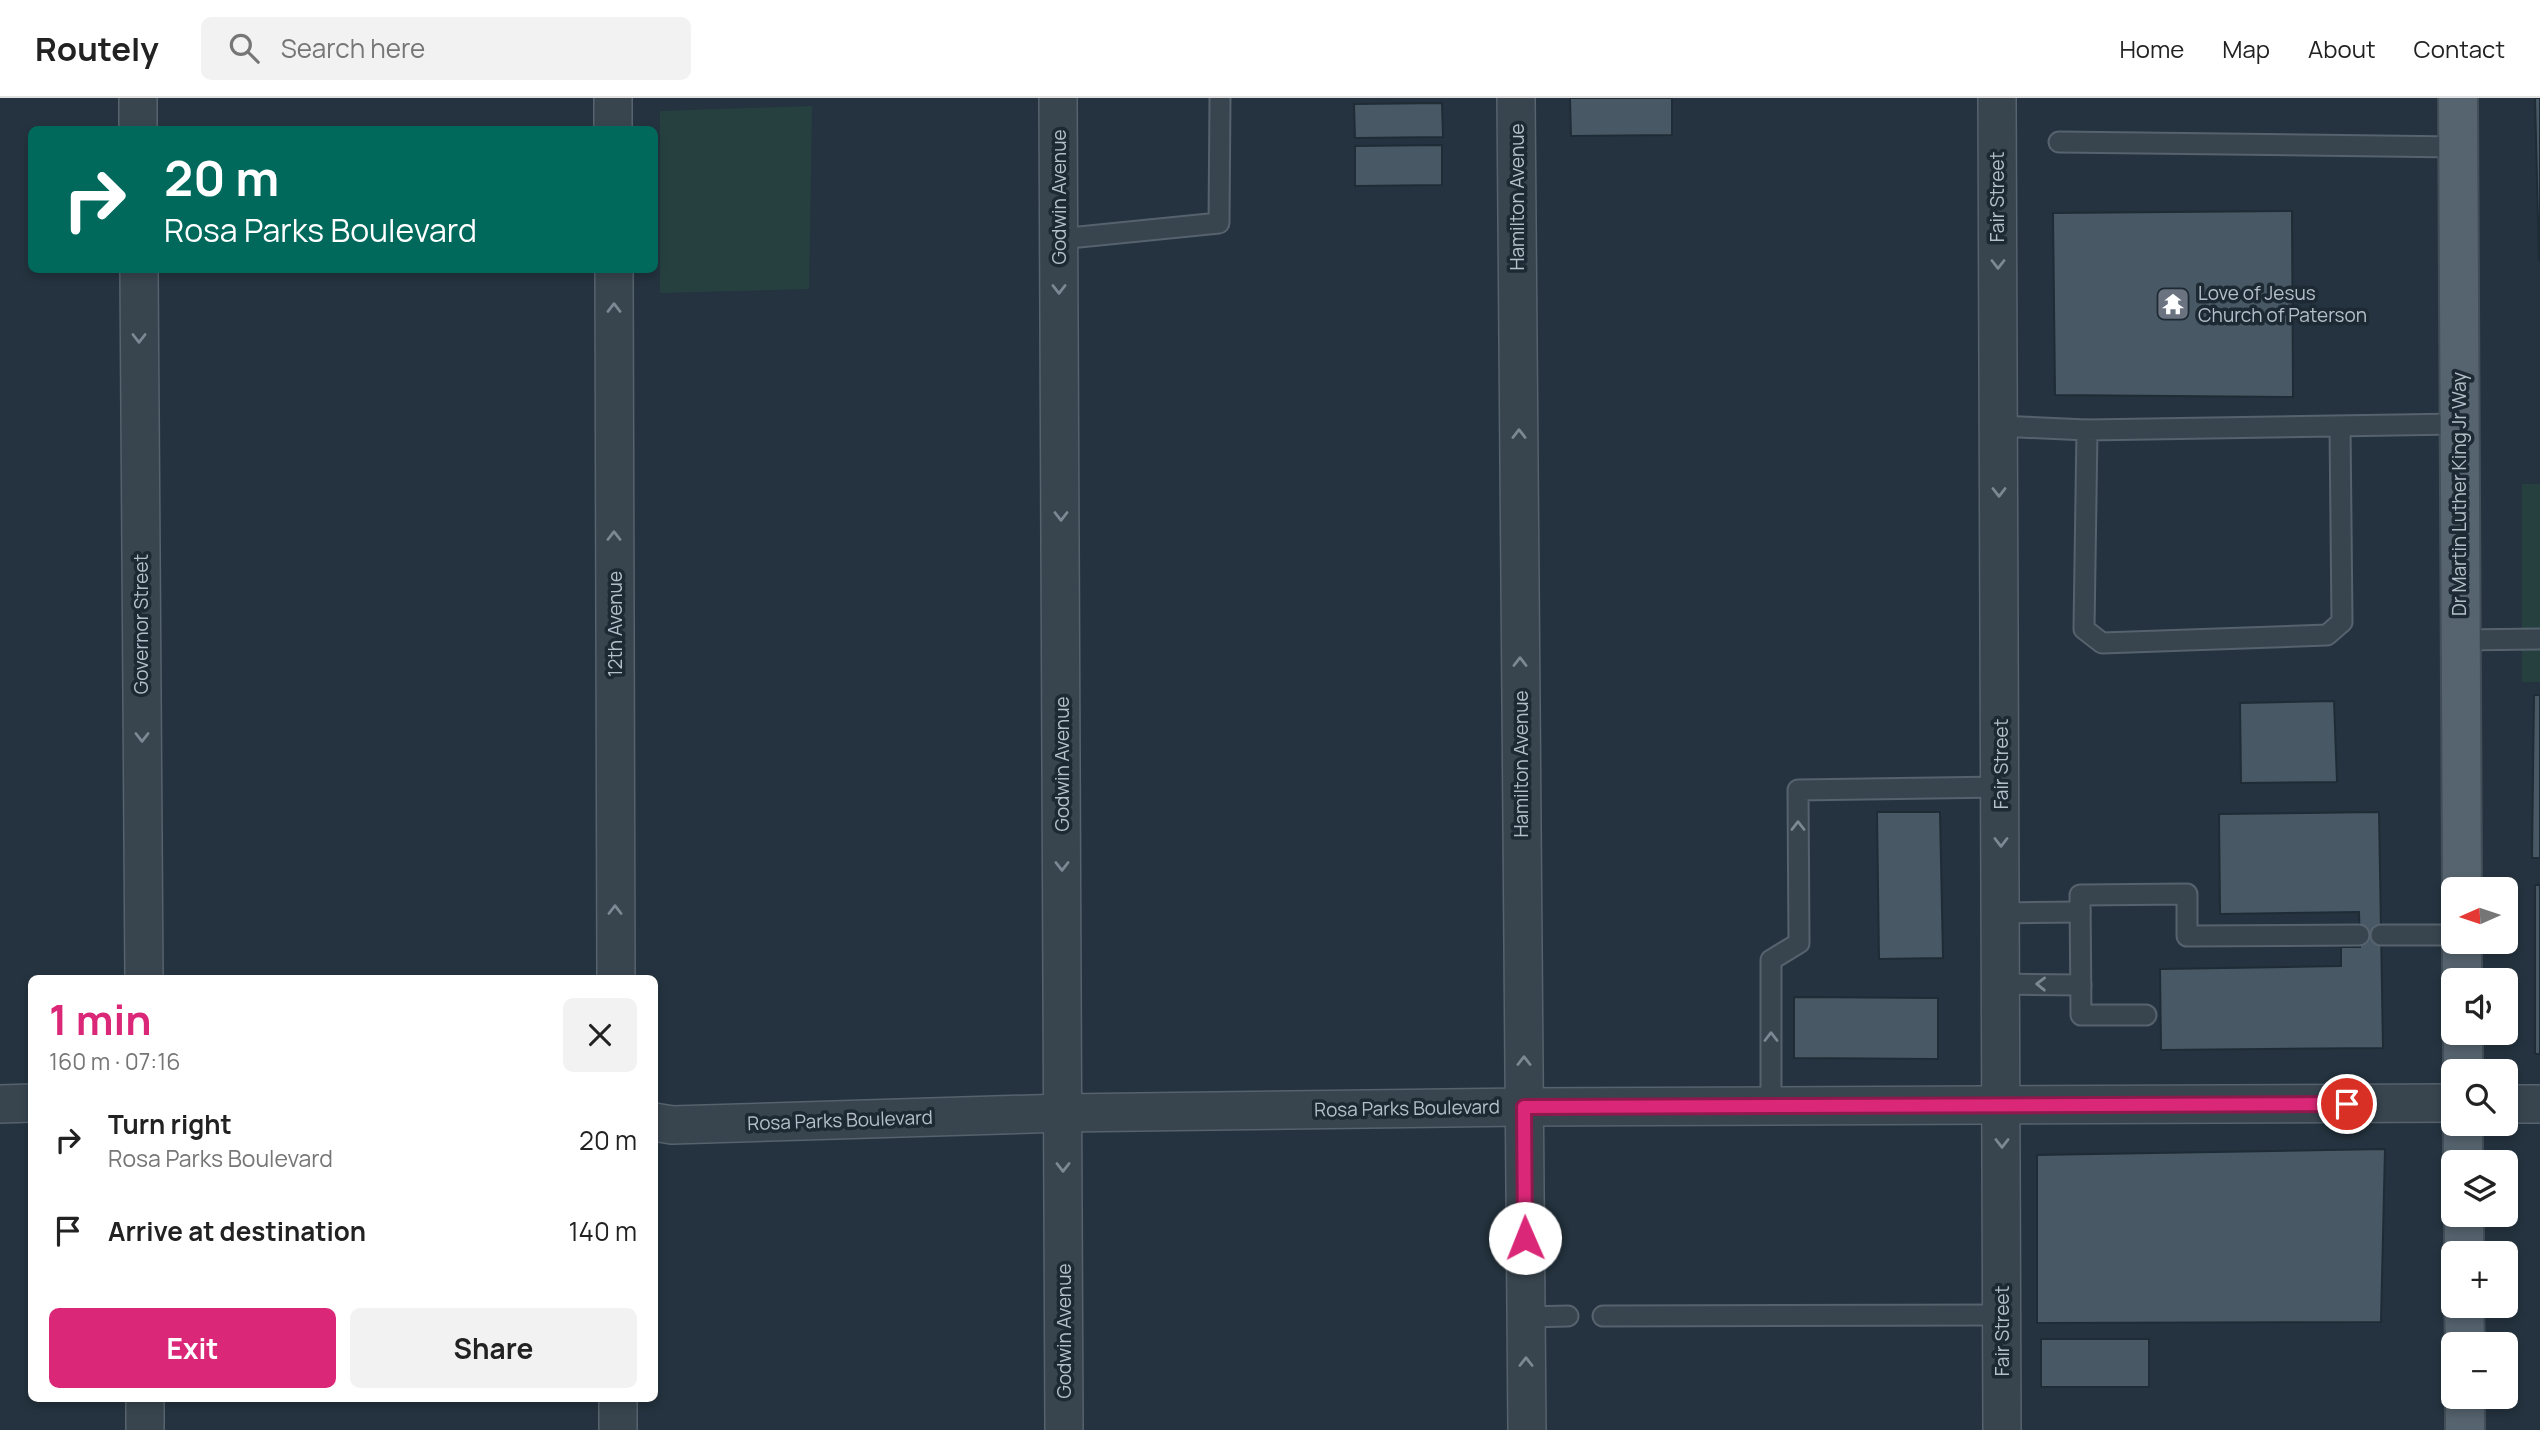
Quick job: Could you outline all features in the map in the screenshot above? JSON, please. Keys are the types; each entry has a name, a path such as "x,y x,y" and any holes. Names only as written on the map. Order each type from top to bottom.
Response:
{"main road":[{"name":"Dr Martin Luther King Jr Way","path":"2458,98 2462,877"},
{"path":"2465,1409 2465,1430"}],"street":[{"path":"138,98 138,126"},
{"path":"613,98 613,126"},
{"name":"Godwin Avenue","path":"1058,98 1064,1430"},
{"name":"Hamilton Avenue","path":"1516,98 1527,1430"},
{"name":"Fair Street","path":"1997,98 2002,1430"},
{"name":"Governor Street","path":"139,273 144,975"},
{"name":"12th Avenue","path":"614,273 615,975"},
{"path":"0,1104 28,1103"},
{"name":"Rosa Parks Boulevard","path":"658,1123 672,1125 1063,1113 1524,1107 2441,1103"},
{"path":"2518,1104 2540,1104"},
{"path":"145,1402 145,1430"},
{"path":"618,1402 618,1430"}],"lane":[{"path":"1059,239 1219,223 1220,98"},
{"path":"2059,142 2458,147"},
{"path":"1998,426 2087,430 2458,424"},
{"path":"2087,430 2084,629 2102,643 2327,635 2342,622 2340,426"},
{"path":"2460,640 2540,639"},
{"path":"1771,1106 1771,960 1799,943 1798,790 2001,788"},
{"path":"2146,1015 2081,1015 2080,895 2187,894 2187,936 2359,935"},
{"path":"2001,913 2080,912"},
{"path":"2381,935 2441,935"},
{"path":"2002,984 2081,985"},
{"path":"1603,1316 2002,1315"},
{"path":"1526,1317 1568,1316"}],"green space":[{"path":"812,106 809,289 660,293 660,111"},
{"path":"2522,484 2540,484 2540,682 2522,682"}],"building":[{"path":"1570,98 1672,98 1672,135 1571,136"},
{"path":"2535,98 2540,98 2540,260 2539,260"},
{"path":"1442,103 1443,137 1355,138 1354,104"},
{"path":"1442,145 1442,185 1355,186 1355,146"},
{"name":"Love of Jesus Church of Paterson","path":"2292,211 2293,397 2055,395 2053,213"},
{"path":"2534,695 2540,695 2540,858 2532,858"},
{"path":"2334,701 2337,782 2241,783 2240,703"},
{"path":"1877,812 1940,812 1943,958 1879,959"},
{"path":"2379,812 2383,1048 2161,1050 2160,969 2341,966 2341,947 2360,947 2359,912 2220,914 2219,814"},
{"path":"2535,885 2540,885 2540,1054 2535,1054"},
{"path":"1794,997 1938,998 1938,1059 1794,1058"},
{"path":"2385,1149 2381,1322 2037,1323 2037,1155"},
{"path":"2041,1339 2149,1339 2149,1387 2041,1387"}],"place":[{"name":"Love of Jesus Church of Paterson","path":"2173,304"}],"route":[{"path":"1525,1238 1524,1107 2347,1104"}]}
